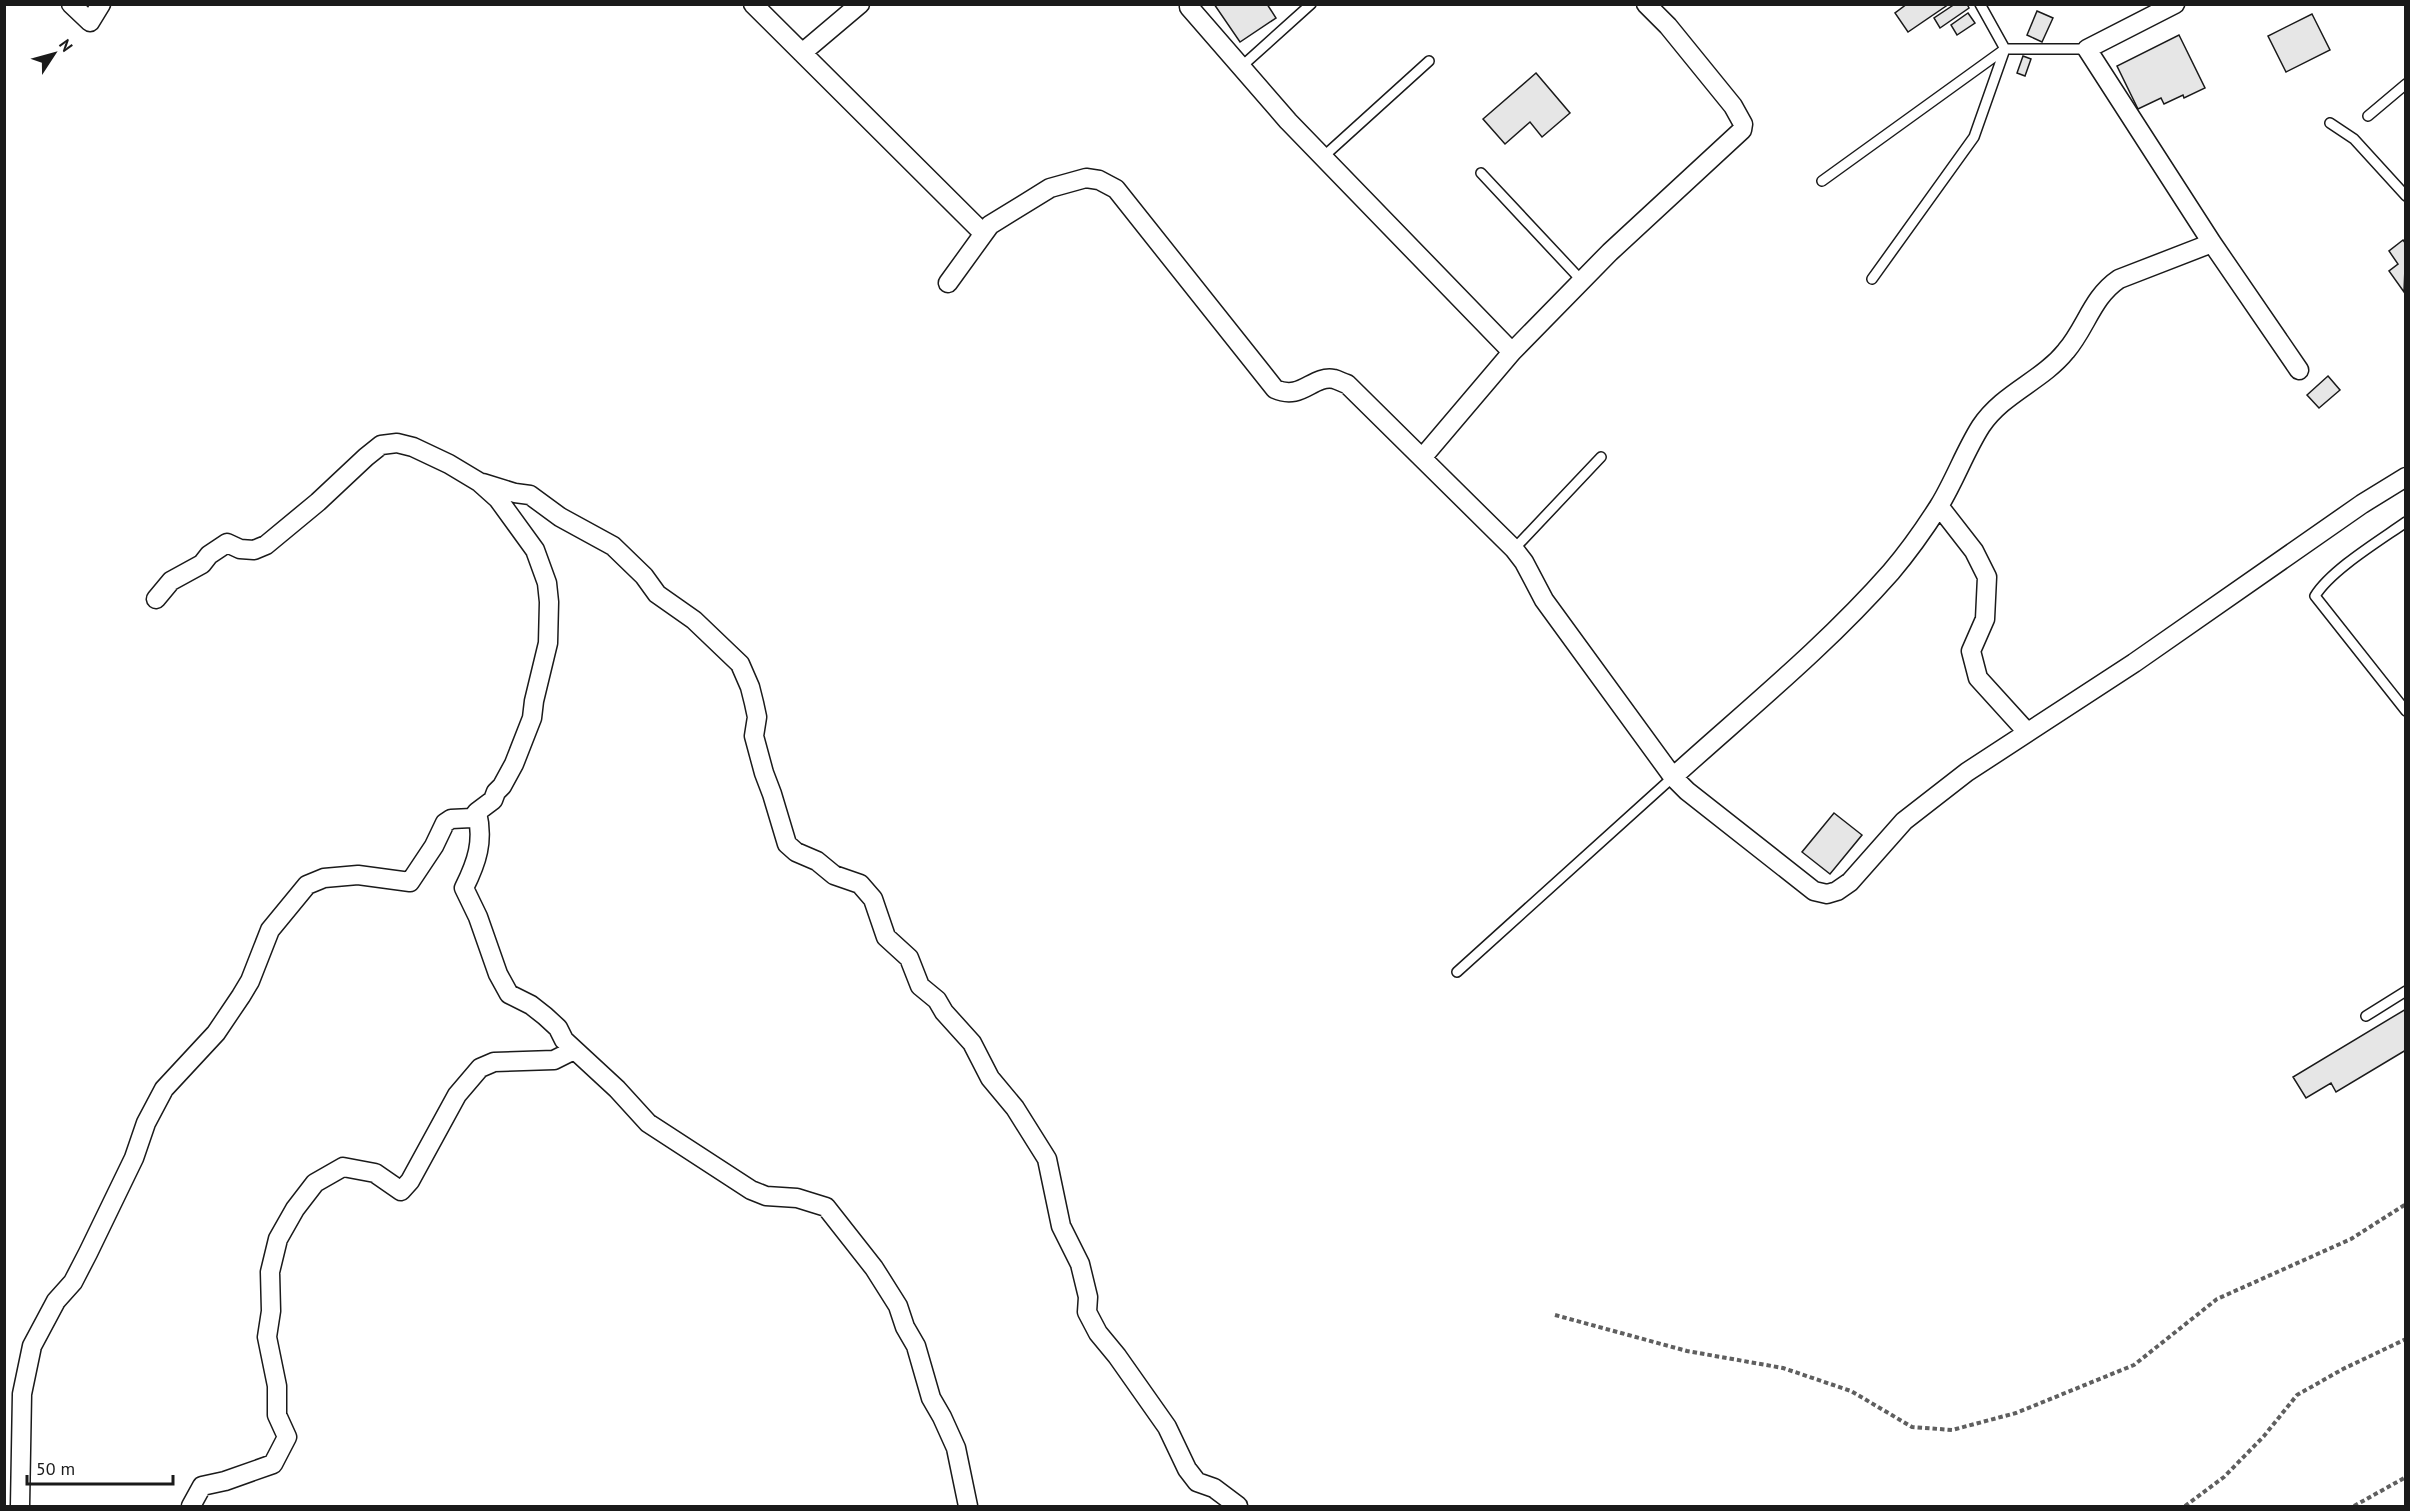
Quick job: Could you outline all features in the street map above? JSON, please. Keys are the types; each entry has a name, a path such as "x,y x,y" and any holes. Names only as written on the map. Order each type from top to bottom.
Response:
{"street":[{"path":"71,4 90,22 101,4"},
{"path":"753,4 983,233"},
{"path":"802,53 860,4"},
{"path":"1422,458 1512,352 1610,252 1742,130 1743,124 1733,106 1683,44 1646,4"},
{"path":"2175,4 2087,49 2212,243 2299,370"},
{"path":"1190,6 1241,67 1323,157 1512,352"},
{"path":"948,282 983,233 1001,217 1050,188 1086,178 1108,183 1116,189 1154,235 1275,389 1285,394 1332,379 1347,384 1514,549 1524,562 1544,600 1673,777 1687,791 1791,875 1814,891 1827,894 1837,891 1850,882 1904,821 1967,772 2134,663 2362,504 2406,477"},
{"path":"1673,777 1827,638 1892,571 1939,506 1982,425 2002,401 2065,353 2079,334 2097,298 2107,287 2119,279 2212,243"},
{"path":"156,599 171,581 202,564 209,555 227,543 240,549 254,550 266,545 381,446 397,443 433,456 479,482 515,494 530,495 560,517 614,546 644,576 657,594 694,620 740,664 750,687 757,717 754,736 787,844 796,852 817,861 834,875 860,884 873,899 886,937 909,958 920,986 937,1000 944,1012 972,1044 990,1078 1015,1108 1047,1159 1061,1226 1080,1264 1088,1297 1087,1312 1098,1333 1167,1427 1186,1469 1197,1482 1214,1488 1238,1506"},
{"path":"20,1506 22,1394 32,1346 56,1301 73,1282 88,1253 164,1089 216,1033 250,981 270,930 307,885 324,878 358,875 410,882 434,846 445,823 451,819 472,818 493,800 528,732 548,643 549,602 545,575 535,550 498,499 479,482"},
{"path":"1939,506 1974,550 1987,577 1985,619 1971,651 1978,678 2027,732"},
{"path":"477,812 481,828 479,854 464,888 478,917 489,952 509,994 531,1005 558,1028 564,1040 617,1089 648,1123 713,1164 729,1178 766,1196 797,1198 826,1207 837,1219 874,1268 898,1306 905,1327 916,1346 931,1398 956,1448 968,1506"},
{"path":"191,1506 202,1486 225,1481 273,1464 287,1437 277,1415 277,1386 267,1337 271,1311 270,1272 278,1239 295,1209 315,1183 343,1167 375,1173 401,1191 410,1181 457,1095 480,1068 494,1062 554,1060 574,1050"}],"lane":[{"path":"1241,67 1311,4"},
{"path":"1980,4 2006,49"},
{"path":"1872,279 1974,137 2006,49"},
{"path":"1822,181 2006,49 2087,49"},
{"path":"1323,157 1429,61"},
{"path":"2368,116 2406,84"},
{"path":"2330,123 2354,139 2406,196"},
{"path":"1481,173 1582,281"},
{"path":"1514,549 1601,457"},
{"path":"2406,522 2320,587 2315,596 2406,711"},
{"path":"1457,972 1673,777"},
{"path":"2366,1016 2406,991"}],"path":[{"path":"1555,1315 1687,1351 1783,1368 1851,1391 1912,1427 1952,1430 2016,1413 2134,1365 2217,1299 2351,1239 2406,1204"},
{"path":"2185,1506 2224,1477 2264,1436 2297,1395 2343,1369 2406,1339"},
{"path":"2354,1506 2406,1478"}],"building":[{"path":"1214,4 1267,4 1276,18 1240,42"},
{"path":"1907,4 1949,4 1908,32 1895,13"},
{"path":"1955,4 1967,4 1969,8 1940,28 1934,18"},
{"path":"2037,11 2053,18 2042,42 2027,35"},
{"path":"1968,13 1975,23 1957,35 1951,25"},
{"path":"2312,14 2330,50 2286,72 2268,36"},
{"path":"2179,35 2205,88 2164,104 2161,98 2138,109 2117,66"},
{"path":"2023,56 2031,59 2025,76 2017,73"},
{"path":"1536,73 1570,113 1542,137 1530,122 1505,144 1483,119"},
{"path":"2403,240 2406,244 2404,292 2389,271 2398,264 2389,251"},
{"path":"2328,376 2340,390 2319,408 2307,395"},
{"path":"1834,813 1862,835 1830,874 1802,852"},
{"path":"2406,1009 2406,1050 2336,1092 2331,1083 2306,1098 2293,1077"}]}
